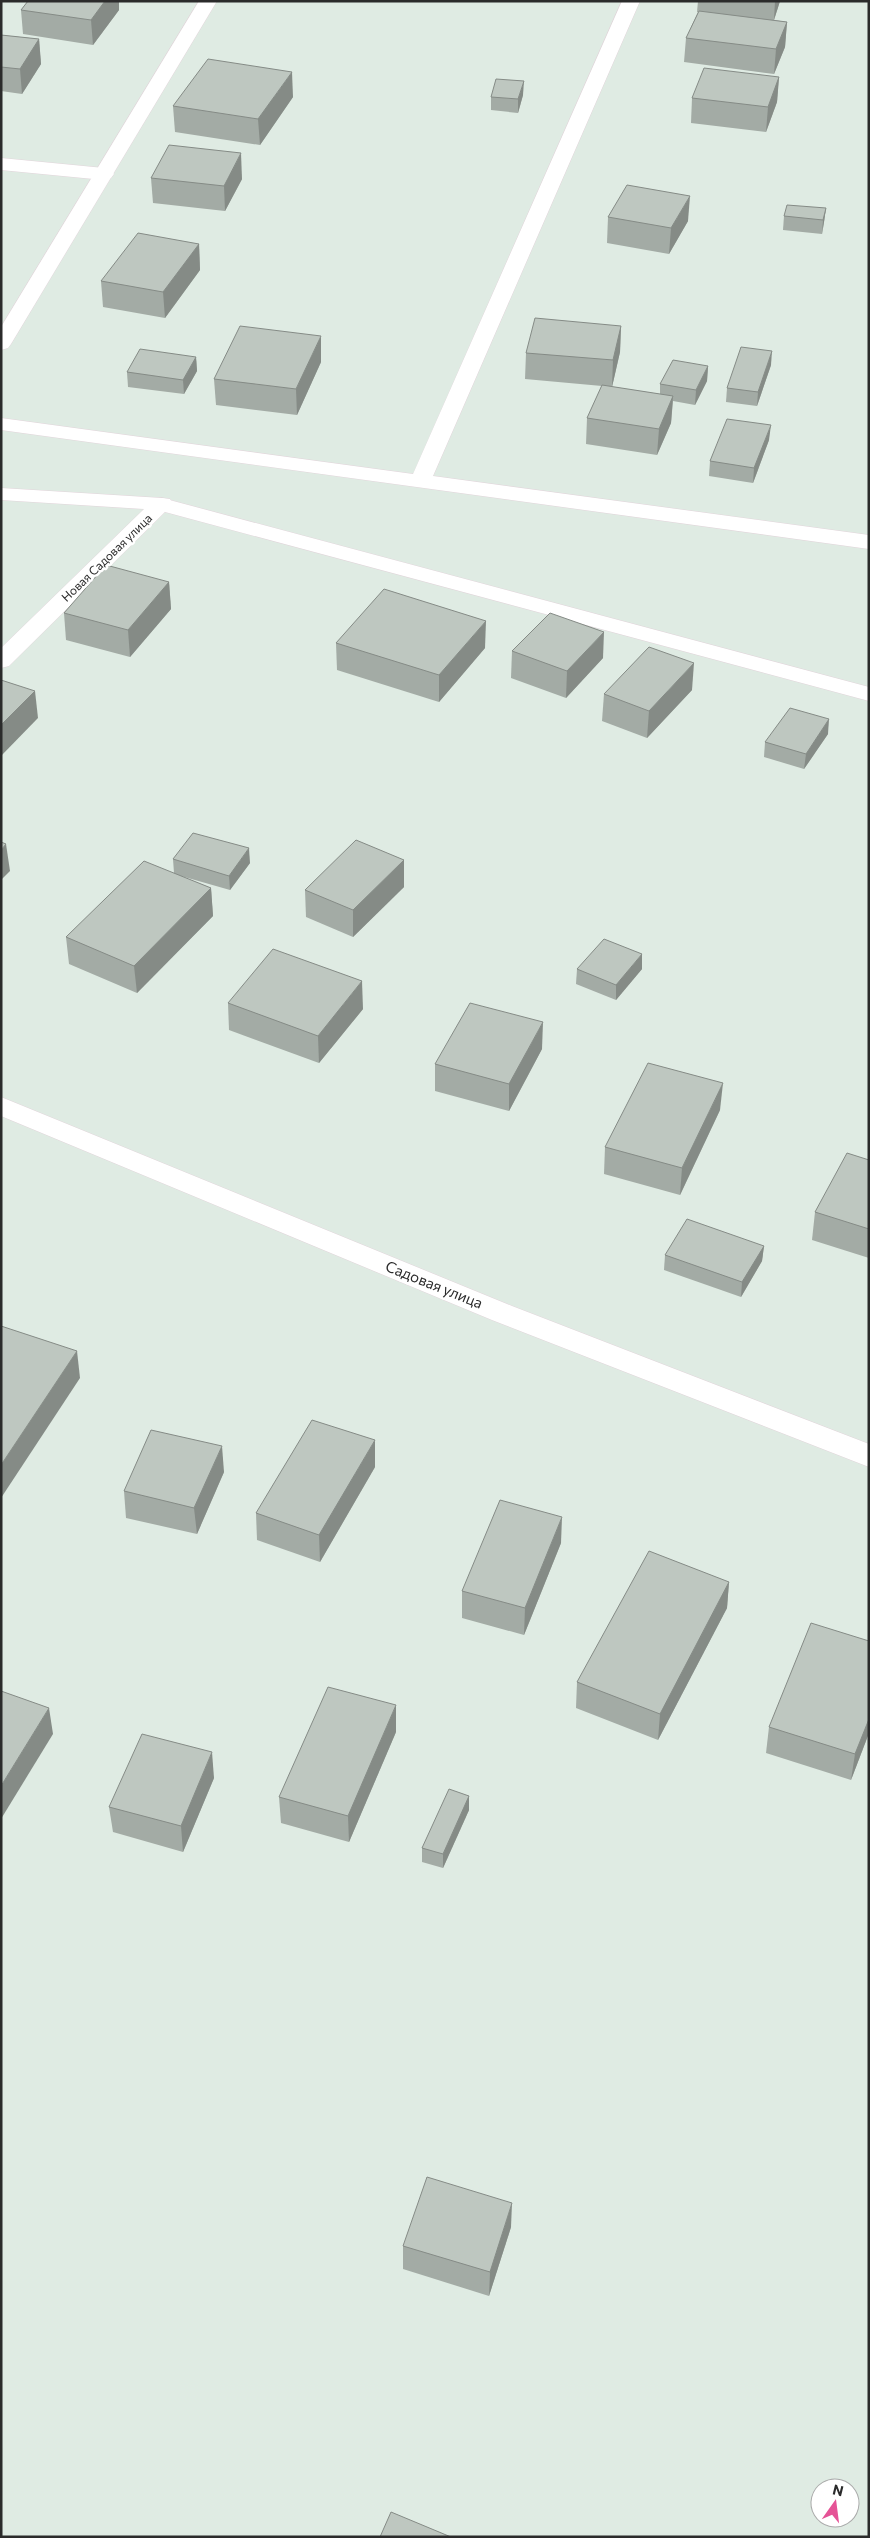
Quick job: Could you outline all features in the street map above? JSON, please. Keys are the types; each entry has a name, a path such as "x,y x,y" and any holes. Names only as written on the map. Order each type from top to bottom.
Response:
{"street":[{"path":"1,344 208,1"},
{"path":"420,481 631,1"},
{"path":"1,164 104,174"},
{"path":"1,424 869,542"},
{"name":"Новая Садовая улица","path":"1,494 162,504"},
{"path":"162,504 869,694"},
{"name":"Новая Садовая улица","path":"1,661 162,504"},
{"name":"Садовая улица","path":"1,1106 502,1313 869,1456"}],"building":[{"path":"28,1 105,1 91,20 21,10"},
{"path":"699,11 787,22 776,49 686,38"},
{"path":"1,35 39,39 20,69 1,67"},
{"path":"208,59 292,72 258,119 173,106"},
{"path":"704,68 779,77 768,107 692,98"},
{"path":"496,79 524,81 518,99 491,97"},
{"path":"169,145 241,153 224,186 151,178"},
{"path":"627,185 690,196 671,228 608,217"},
{"path":"787,205 826,208 823,220 784,216"},
{"path":"138,233 199,244 163,292 101,281"},
{"path":"535,318 621,326 613,360 526,353"},
{"path":"240,326 321,336 296,389 214,379"},
{"path":"741,347 772,351 758,392 727,388"},
{"path":"140,349 196,357 183,380 127,372"},
{"path":"673,360 708,366 696,390 660,384"},
{"path":"602,385 673,396 659,429 587,418"},
{"path":"727,419 771,425 754,468 710,461"},
{"path":"106,565 169,582 128,630 64,613"},
{"path":"384,589 486,621 439,675 336,643"},
{"path":"550,613 604,632 567,671 512,651"},
{"path":"649,647 694,663 649,711 604,694"},
{"path":"1,680 35,691 1,725"},
{"path":"790,708 829,719 806,754 765,742"},
{"path":"193,833 249,848 229,876 173,859"},
{"path":"356,840 404,860 353,910 305,890"},
{"path":"1,842 6,844 1,850"},
{"path":"144,861 211,888 134,966 66,937"},
{"path":"604,939 642,954 616,985 577,969"},
{"path":"273,949 362,981 318,1036 228,1003"},
{"path":"470,1003 543,1022 509,1084 435,1064"},
{"path":"648,1063 723,1083 682,1168 605,1147"},
{"path":"847,1153 869,1160 869,1229 815,1212"},
{"path":"687,1219 764,1246 742,1282 665,1255"},
{"path":"1,1326 77,1351 1,1465"},
{"path":"312,1420 375,1440 319,1535 256,1513"},
{"path":"151,1430 222,1446 194,1508 124,1491"},
{"path":"500,1500 562,1517 525,1608 462,1591"},
{"path":"649,1551 729,1582 660,1714 577,1682"},
{"path":"811,1623 869,1641 869,1719 855,1754 769,1727"},
{"path":"328,1687 396,1705 348,1816 279,1797"},
{"path":"1,1691 49,1708 1,1786"},
{"path":"142,1734 212,1752 181,1826 109,1807"},
{"path":"449,1789 469,1796 443,1854 422,1848"},
{"path":"427,2177 512,2203 490,2272 403,2246"},
{"path":"391,2512 451,2537 380,2537"}]}
